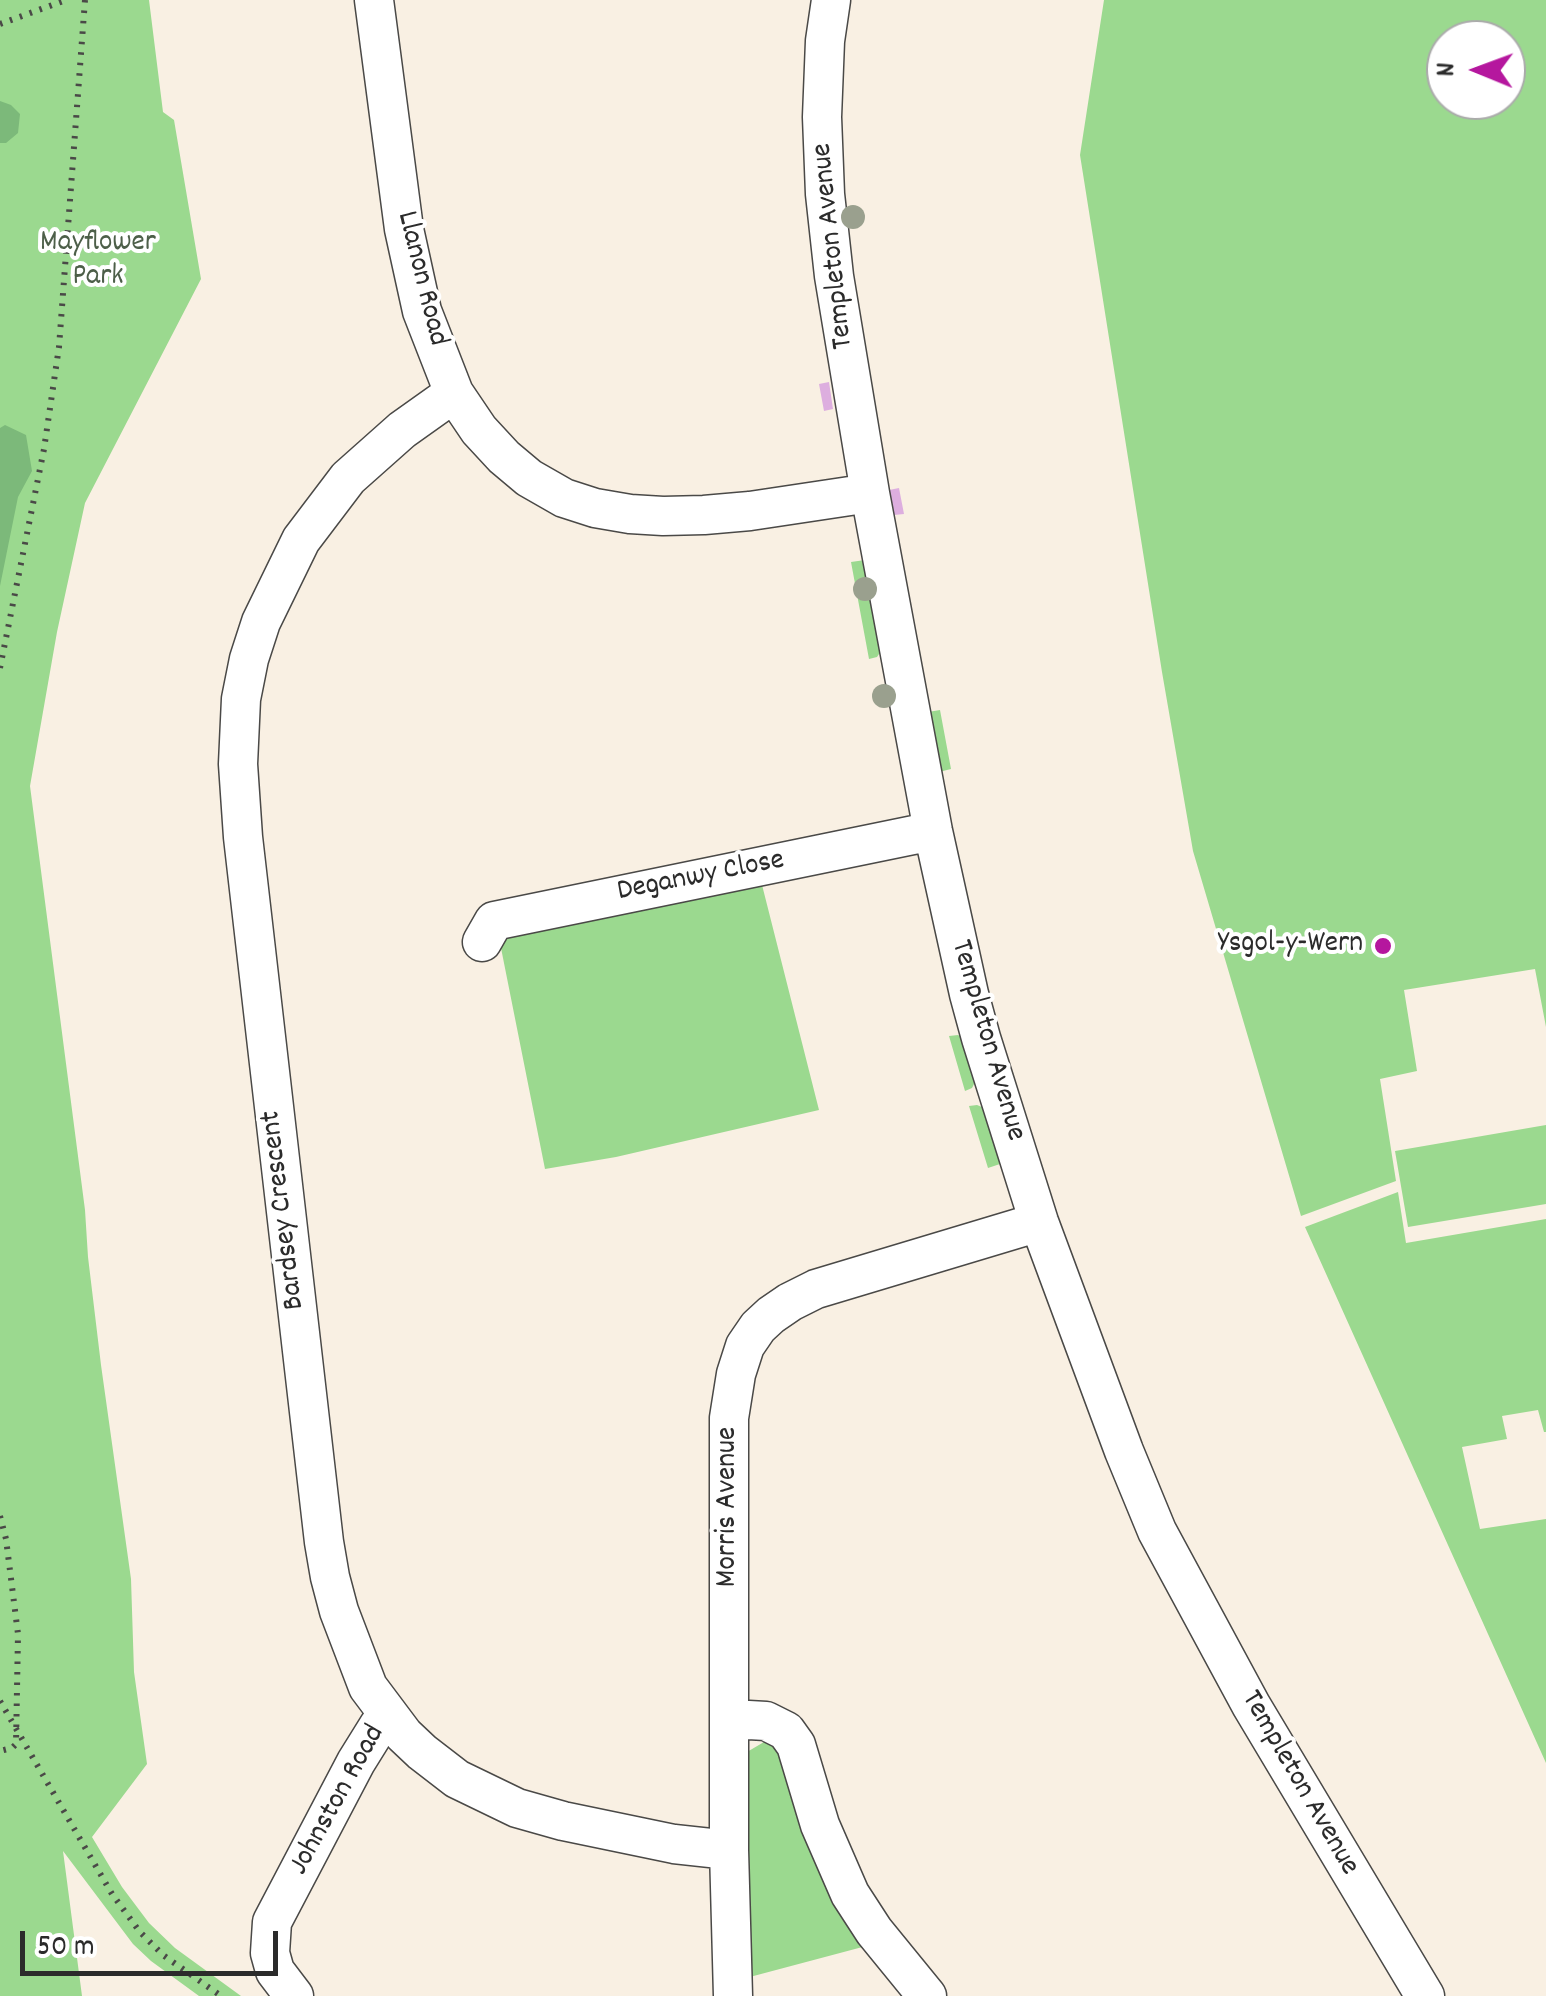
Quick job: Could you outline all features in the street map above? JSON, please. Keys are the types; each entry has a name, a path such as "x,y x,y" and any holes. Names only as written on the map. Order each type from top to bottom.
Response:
{"street":[{"name":"Llanon Road","path":"374,0 404,230 422,311 454,392 479,430 504,457 529,478 564,498 596,508 664,516 750,511 870,493"},
{"name":"Templeton Avenue","path":"832,0 822,117 834,276 933,831 969,994 1039,1222 1157,1531 1251,1705 1425,1996"},
{"name":"Bardsey Crescent","path":"454,392 402,430 348,478 312,524 279,581 262,622 240,699 238,764 243,836 324,1542 339,1611 368,1686 422,1752 458,1779 517,1808 674,1844 729,1850"},
{"name":"Deganwy Close","path":"482,942 494,921 933,831"},
{"name":"Morris Avenue","path":"733,1996 729,1418 745,1346 771,1315 816,1289 1039,1222"},
{"name":"Johnston Road","path":"294,1996 275,1971 270,1954 272,1922 356,1762 388,1715"},
{"path":"731,1719 766,1722 786,1732 796,1745 820,1825 850,1894 874,1931 927,1996"}],"path":[{"path":"0,24 66,0"},
{"path":"0,668 41,468 59,348 85,0"},
{"path":"0,1516 18,1634 16,1744 0,1752"},
{"path":"0,1702 112,1894 140,1932 163,1955 221,1996"}],"green space":[{"name":"Mayflower Park","path":"0,0 149,0 163,112 174,120 201,279 85,503 30,786 131,1579 134,1672 147,1764 92,1837 149,1923 175,1948 241,1996 199,1996 151,1961 133,1944 63,1851 82,1996 0,1996"},
{"name":"Ysgol-y-Wern","path":"1104,0 1546,0 1546,1027 1535,969 1404,990 1417,1071 1380,1079 1396,1181 1301,1216 1193,851 1080,155"},
{"path":"0,101 20,114 18,133 6,143 0,143"},
{"path":"5,425 26,435 32,471 18,497 0,586 0,428"},
{"path":"865,560 881,651 869,659 851,562"},
{"path":"940,710 951,769 939,772 928,712"},
{"path":"760,877 819,1110 616,1157 545,1169 501,948 507,933"},
{"path":"949,1036 963,1038 975,1082 965,1091"},
{"path":"969,1106 982,1107 1000,1164 988,1168"},
{"path":"1546,1125 1546,1204 1408,1227 1395,1151"},
{"path":"1398,1192 1406,1243 1546,1219 1546,1432 1538,1410 1502,1416 1507,1439 1462,1447 1480,1529 1546,1519 1546,1763 1305,1227"},
{"path":"764,1742 775,1742 870,1945 746,1978 747,1752"}],"building":[{"path":"829,382 833,409 824,411 819,384"},
{"path":"899,488 904,514 894,515 889,490"}],"place":[{"name":"Ysgol-y-Wern","path":"1383,946"}]}
